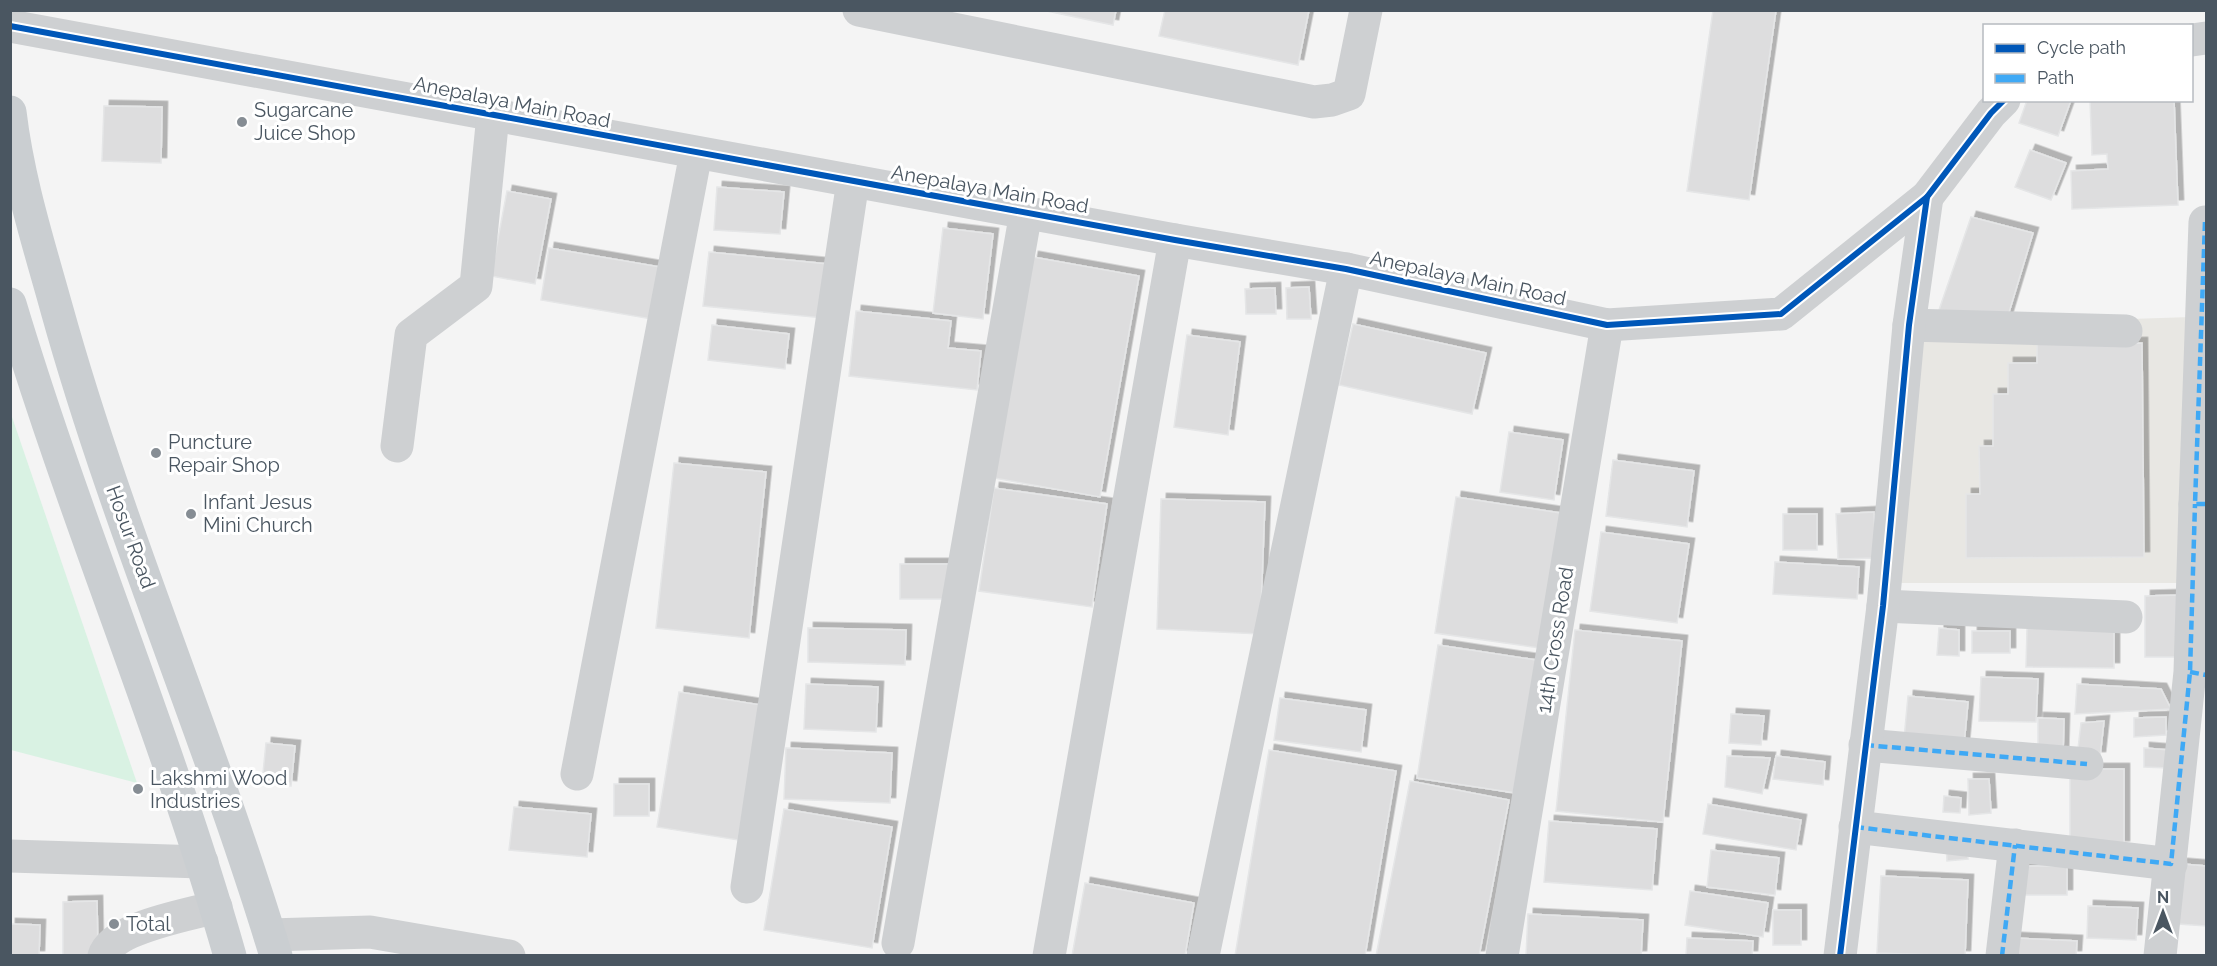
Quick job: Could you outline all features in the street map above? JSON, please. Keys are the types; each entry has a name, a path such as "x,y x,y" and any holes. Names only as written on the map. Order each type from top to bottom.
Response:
{"main road":[{"name":"Hosur Road","path":"10,112 16,159 82,401 202,736 273,945"},
{"name":"Hosur Road","path":"10,304 42,410 176,783 230,956"}],"street":[{"path":"859,10 1314,102 1332,100 1349,94 1366,10"},
{"name":"Anepalaya Main Road","path":"10,26 1175,240 1346,268 1607,325 1781,314 1926,197 1990,113 2002,102"},
{"path":"397,446 411,335 476,286 493,115"},
{"path":"577,774 696,153"},
{"path":"747,887 853,181"},
{"name":"Anepalaya Main Road","path":"1840,956 1883,606 1909,325 1926,197"},
{"path":"898,943 1026,212"},
{"path":"2160,956 2198,673 2205,222"},
{"path":"1049,956 1175,240"},
{"path":"1203,956 1346,268"},
{"name":"14th Cross Road","path":"1502,956 1607,325"},
{"path":"1909,325 2127,331"},
{"path":"1883,606 2126,617"},
{"path":"1865,745 2087,764"},
{"path":"1855,827 2171,864"},
{"path":"2001,956 2015,845"},
{"path":"10,856 202,862"},
{"path":"104,956 107,946 125,933 216,907"},
{"path":"273,945 370,933 509,956"}],"shaded area":[{"path":"2191,317 2184,583 1893,583 1922,326"}],"green space":[{"path":"11,414 137,783 11,750"}],"building":[{"path":"1042,10 1116,10 1113,25"},
{"path":"1165,10 1309,10 1298,65 1159,36"},
{"path":"1713,10 1776,10 1749,200 1687,191"},
{"path":"2026,102 2070,102 2058,136 2019,123"},
{"path":"2090,102 2174,102 2178,205 2072,209 2071,171 2108,169 2107,154 2092,155"},
{"path":"104,106 162,107 161,163 102,161"},
{"path":"2030,150 2066,163 2051,200 2015,187"},
{"path":"717,187 784,192 780,234 714,230"},
{"path":"507,191 551,199 535,284 491,276"},
{"path":"1971,217 2033,233 2007,319 1939,310"},
{"path":"943,228 993,234 983,319 933,313"},
{"path":"549,248 672,269 663,321 541,300"},
{"path":"709,252 828,264 823,318 703,306"},
{"path":"1033,257 1139,276 1100,497 994,478"},
{"path":"1309,287 1311,319 1287,319 1286,288"},
{"path":"1275,288 1276,314 1246,314 1245,289"},
{"path":"856,311 951,321 948,348 981,351 977,390 849,376"},
{"path":"1353,324 1486,353 1472,414 1339,385"},
{"path":"712,325 789,334 785,369 708,360"},
{"path":"1187,335 1240,342 1228,435 1174,427"},
{"path":"2142,343 2144,557 1966,558 1966,494 1980,494 1979,446 1993,446 1993,394 2008,394 2008,363 2037,363 2037,344"},
{"path":"1509,432 1563,440 1554,500 1500,492"},
{"path":"1613,460 1694,471 1687,527 1606,516"},
{"path":"674,463 766,472 749,638 656,628"},
{"path":"994,488 1107,504 1092,607 979,591"},
{"path":"1456,497 1567,514 1546,649 1435,633"},
{"path":"1161,499 1265,502 1260,634 1157,629"},
{"path":"1874,512 1876,558 1838,559 1836,514"},
{"path":"1783,514 1817,514 1817,550 1783,550"},
{"path":"1601,532 1689,544 1677,623 1590,611"},
{"path":"1775,562 1859,567 1857,599 1773,594"},
{"path":"900,564 949,564 949,599 900,599"},
{"path":"2183,595 2184,657 2145,657 2145,596"},
{"path":"808,628 906,630 905,665 808,662"},
{"path":"1939,628 1959,630 1959,656 1937,655"},
{"path":"2027,628 2114,628 2114,668 2026,667"},
{"path":"1575,630 1682,641 1663,822 1556,811"},
{"path":"1972,631 2010,631 2010,653 1972,653"},
{"path":"1438,645 1536,660 1516,793 1417,778"},
{"path":"1981,677 2038,679 2036,722 1979,721"},
{"path":"806,684 878,687 876,732 804,729"},
{"path":"2077,684 2161,689 2171,709 2075,714"},
{"path":"679,692 761,705 738,840 657,827"},
{"path":"1908,696 1968,702 1964,745 1904,739"},
{"path":"1280,698 1366,710 1361,752 1274,740"},
{"path":"1731,714 1764,716 1761,745 1729,743"},
{"path":"2166,717 2166,735 2134,737 2134,718"},
{"path":"2038,718 2064,719 2063,754 2038,753"},
{"path":"2104,721 2100,757 2077,757 2081,723"},
{"path":"266,743 295,746 291,786 262,783"},
{"path":"786,748 892,753 890,803 784,799"},
{"path":"2144,748 2169,750 2168,768 2144,767"},
{"path":"1269,750 1396,771 1365,956 1235,956"},
{"path":"1727,756 1770,758 1762,794 1725,787"},
{"path":"1776,756 1825,762 1823,785 1773,779"},
{"path":"2070,769 2124,769 2124,846 2070,846"},
{"path":"1968,779 1989,779 1991,813 1969,815"},
{"path":"1410,781 1509,800 1479,956 1376,956"},
{"path":"614,784 649,784 649,816 614,816"},
{"path":"1944,796 1961,798 1960,813 1943,812"},
{"path":"1708,804 1801,820 1796,850 1703,834"},
{"path":"514,807 591,814 587,857 509,850"},
{"path":"784,809 892,827 872,948 764,930"},
{"path":"1549,821 1657,829 1652,890 1544,882"},
{"path":"1967,844 1968,859 1947,861 1946,845"},
{"path":"1711,850 1779,858 1775,895 1707,887"},
{"path":"2182,864 2206,866 2206,926 2178,924"},
{"path":"2018,866 2067,866 2067,895 2018,895"},
{"path":"1881,876 1968,880 1965,956 1877,953"},
{"path":"1085,883 1194,903 1185,956 1072,956"},
{"path":"1690,891 1768,903 1763,937 1685,925"},
{"path":"97,901 98,956 63,956 63,902"},
{"path":"2088,906 2138,908 2136,940 2087,938"},
{"path":"1773,910 1801,910 1801,945 1773,945"},
{"path":"1528,914 1643,920 1641,956 1526,956"},
{"path":"10,924 40,925 39,956 10,956"},
{"path":"1687,938 1753,941 1752,956 1686,956"},
{"path":"2015,938 2077,941 2076,956 2014,956"}],"marked path":[{"path":"2205,222 2195,504 2206,504"},
{"path":"1855,827 2171,864 2190,672 2195,504"},
{"path":"2190,672 2206,675"},
{"path":"1865,745 2087,764"},
{"path":"2002,956 2015,845"}],"cycle path":[{"path":"10,26 1175,240 1346,269 1607,325 1781,314 1927,197 1991,113 2002,102"},
{"path":"1840,956 1883,606 1909,325 1927,197"}],"place":[{"name":"Sugarcane Juice Shop","path":"242,122"},
{"name":"Puncture Repair Shop","path":"156,453"},
{"name":"Infant Jesus Mini Church","path":"191,514"},
{"name":"Lakshmi Wood Industries","path":"138,789"},
{"name":"Total","path":"114,924"}]}
